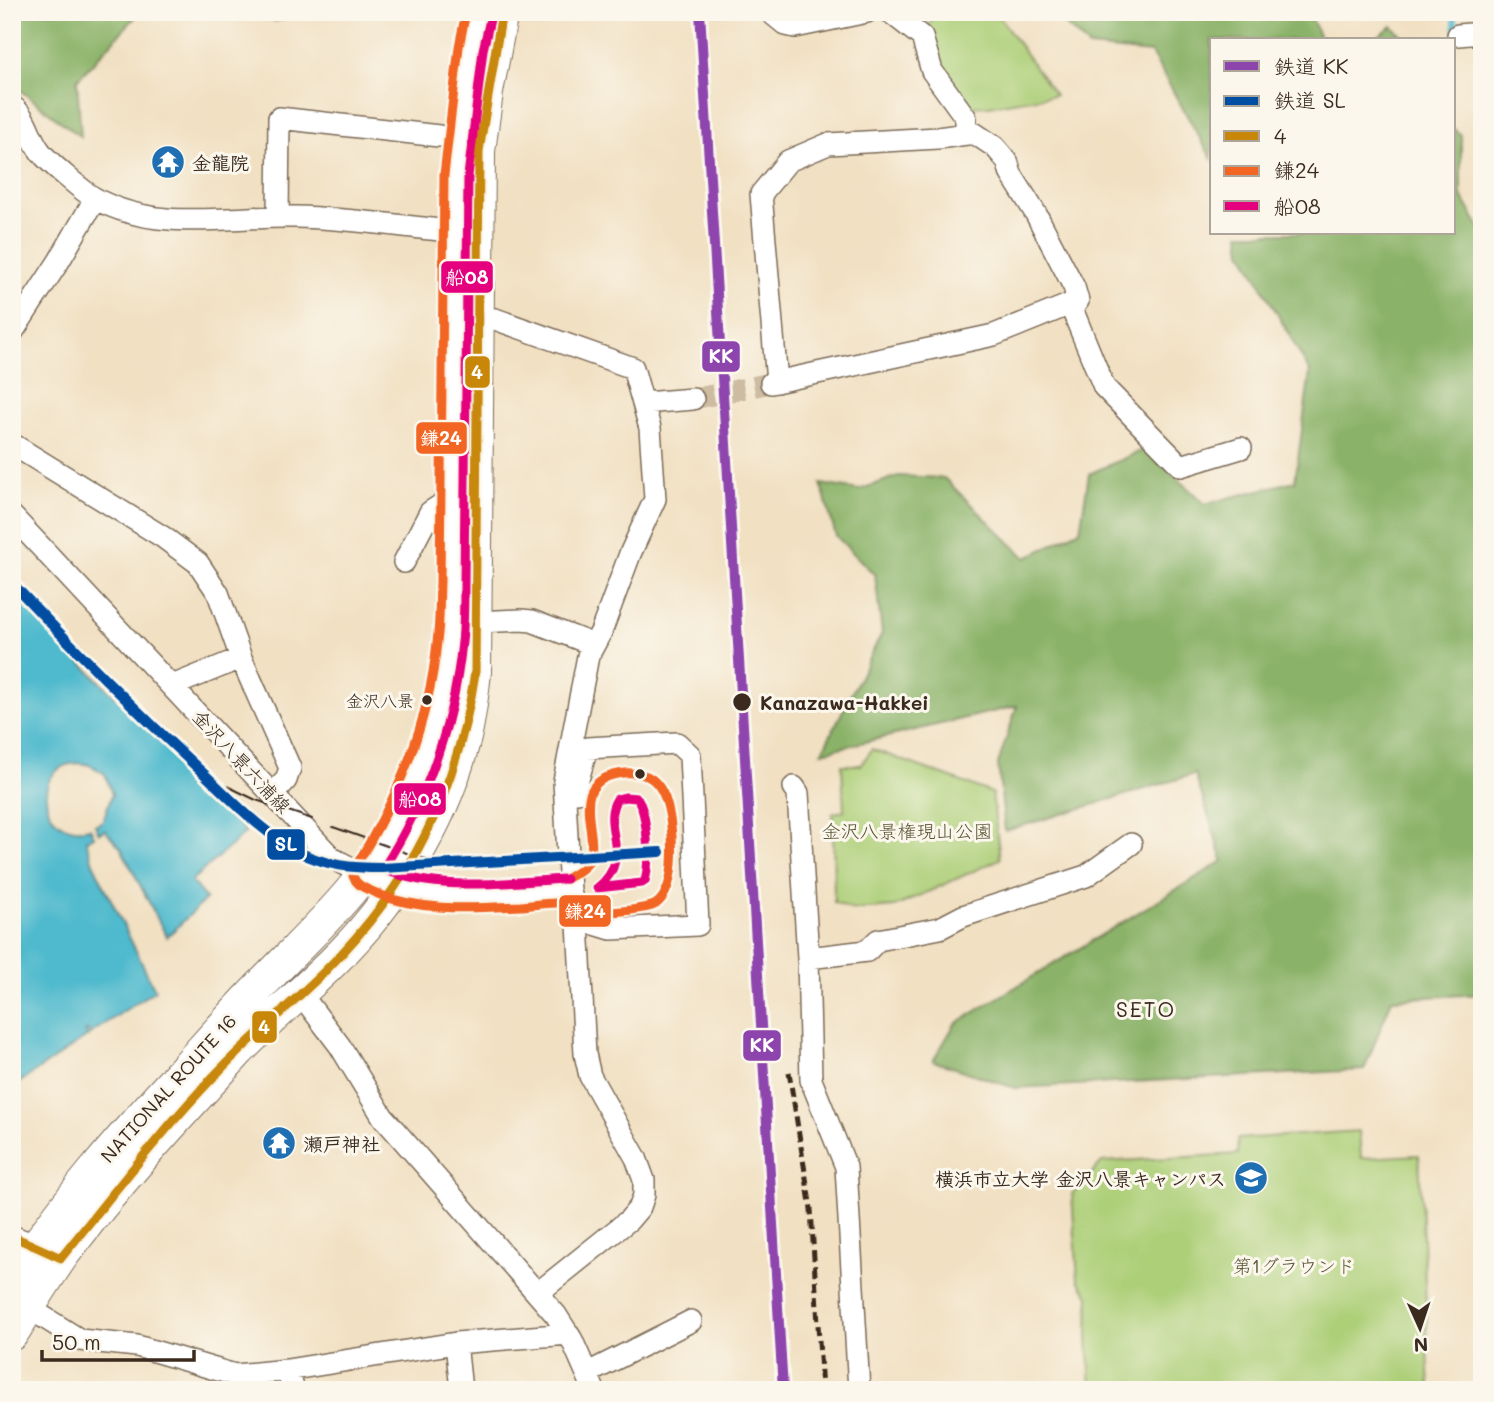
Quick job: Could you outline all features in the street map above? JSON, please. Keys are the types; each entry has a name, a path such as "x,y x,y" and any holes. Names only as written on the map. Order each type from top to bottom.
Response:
{"highway":[{"name":"NATIONAL ROUTE 16","path":"36,1246 174,1120 240,1049 335,960 374,917 396,888 449,785 464,742 474,685 477,622 465,317 456,176 471,48 479,12"},
{"name":"NATIONAL ROUTE 16","path":"18,1308 36,1246 152,1104 267,978 339,907 365,875 393,830 427,749 441,700 449,648 453,583 453,497 465,317 479,151 502,12"}],"street":[{"path":"770,12 786,25 795,27 867,12"},
{"path":"890,12 922,37 932,71 966,118 966,134"},
{"path":"1458,35 1482,33"},
{"path":"12,106 22,114 40,151 95,199 146,217 189,221 278,217 358,221 440,230"},
{"path":"278,217 279,118 439,136"},
{"path":"974,133 995,146 1007,161 1011,174 1036,214 1074,287 1078,301 994,335 774,382 761,194 789,161 828,144 966,134 974,133"},
{"path":"12,333 95,199"},
{"path":"1070,304 1104,387 1181,466 1241,448"},
{"path":"465,317 495,319 633,368 650,428 655,499 630,554 601,632 588,656 564,781 570,891 578,923 585,1054 590,1076 636,1158 644,1180 644,1195 640,1207 629,1220 539,1292"},
{"path":"644,403 693,398"},
{"path":"12,444 163,537 198,563 218,593 241,658 290,768 286,780 273,794"},
{"path":"404,562 430,512 453,497"},
{"name":"金沢八景六浦線","path":"12,516 332,858 396,888 434,894 474,897 570,891"},
{"path":"477,622 532,621 594,645"},
{"path":"172,686 241,658"},
{"path":"578,812 577,783 587,748 677,743 690,755 698,925 611,929 588,922 578,923"},
{"path":"794,787 798,793 808,958 811,1080 846,1167 859,1390"},
{"path":"808,958 867,951 878,940 940,928 963,916 1086,876 1132,844"},
{"path":"300,993 340,1046 383,1117 539,1292 569,1334 591,1381 691,1321"},
{"path":"18,1308 80,1340 137,1346 235,1374 291,1380 456,1343 569,1334"},
{"path":"456,1343 461,1390"}],"green space":[{"path":"12,12 140,12 77,80 81,137 12,84"},
{"path":"260,12 318,12 275,21"},
{"path":"939,12 996,12 1055,95 969,107 938,67 926,28"},
{"path":"1052,12 1309,12 1320,38 1210,38 1210,156 1151,53 1089,47"},
{"path":"1392,26 1404,38 1376,38"},
{"path":"1456,131 1461,135 1461,195 1482,231 1482,994 1392,999 1364,1070 1015,1088 933,1061 955,1024 1223,861 1195,774 1005,831 998,764 1017,706 822,752 882,633 875,575 836,536 821,484 859,490 898,476 944,478 1026,558 1080,530 1089,474 1145,449 1205,504 1295,481 1310,372 1242,251 1240,234 1456,234"},
{"name":"金沢八景権現山公園","path":"872,749 992,793 1000,859 895,907 853,910 834,902 833,813 844,811 842,765 861,765"},
{"name":"第1グラウンド","path":"1359,1131 1361,1158 1419,1155 1430,1390 1091,1390 1089,1296 1078,1280 1072,1194 1102,1162 1238,1154 1237,1139"}],"water":[{"path":"12,590 73,655 169,749 246,832 191,881 206,899 167,937 121,848 105,830 99,833 95,825 103,821 112,794 105,774 86,764 68,765 55,772 48,783 46,797 49,811 58,822 71,828 90,828 94,836 86,840 93,863 155,990 90,1034 87,1030 85,1032 88,1036 17,1084 12,1084"}],"waterway":[{"path":"1454,12 1456,31"}],"tunnel":[{"path":"693,399 771,383"}],"tram line":[{"path":"188,759 223,784 256,800 312,819"},
{"path":"333,827 418,857 455,864"}],"railway":[{"path":"789,1072 811,1209 822,1390"}],"rail line":[{"name":"KK","path":"700,12 783,1390"},
{"name":"SL","path":"12,583 105,679 236,804 272,835 309,857 340,865 382,868 660,852"}],"transit line":[{"name":"鎌24","path":"466,12 459,47 444,175 438,635 433,673 419,732 397,788 354,869 353,876 360,885 395,900 448,908 557,903 571,905 587,912 601,913 651,906 663,896 673,854 668,809 663,794 654,781 640,774 621,773 600,781 592,789 588,811 592,848 590,859 583,868 566,879"},
{"name":"4","path":"12,1236 61,1258 197,1094 356,938 406,870 442,797 456,758 475,673 479,151 502,12"},
{"name":"船08","path":"491,15 483,50 468,176 462,642 452,702 436,760 412,816 383,869 450,884 566,879"},
{"name":"船08","path":"625,797 637,798 644,815 648,851 645,881 597,888 614,865 616,853 613,809 617,799 625,797"}],"place":[{"name":"金龍院","path":"168,162"},
{"name":"金沢八景","path":"427,700"},
{"name":"Kanazawa-Hakkei","path":"742,702"},
{"name":"瀬戸神社","path":"279,1143"},
{"name":"横浜市立大学 金沢八景キャンパス","path":"1251,1178"}],"district":[{"name":"SETO","path":"1146,1008"}]}
